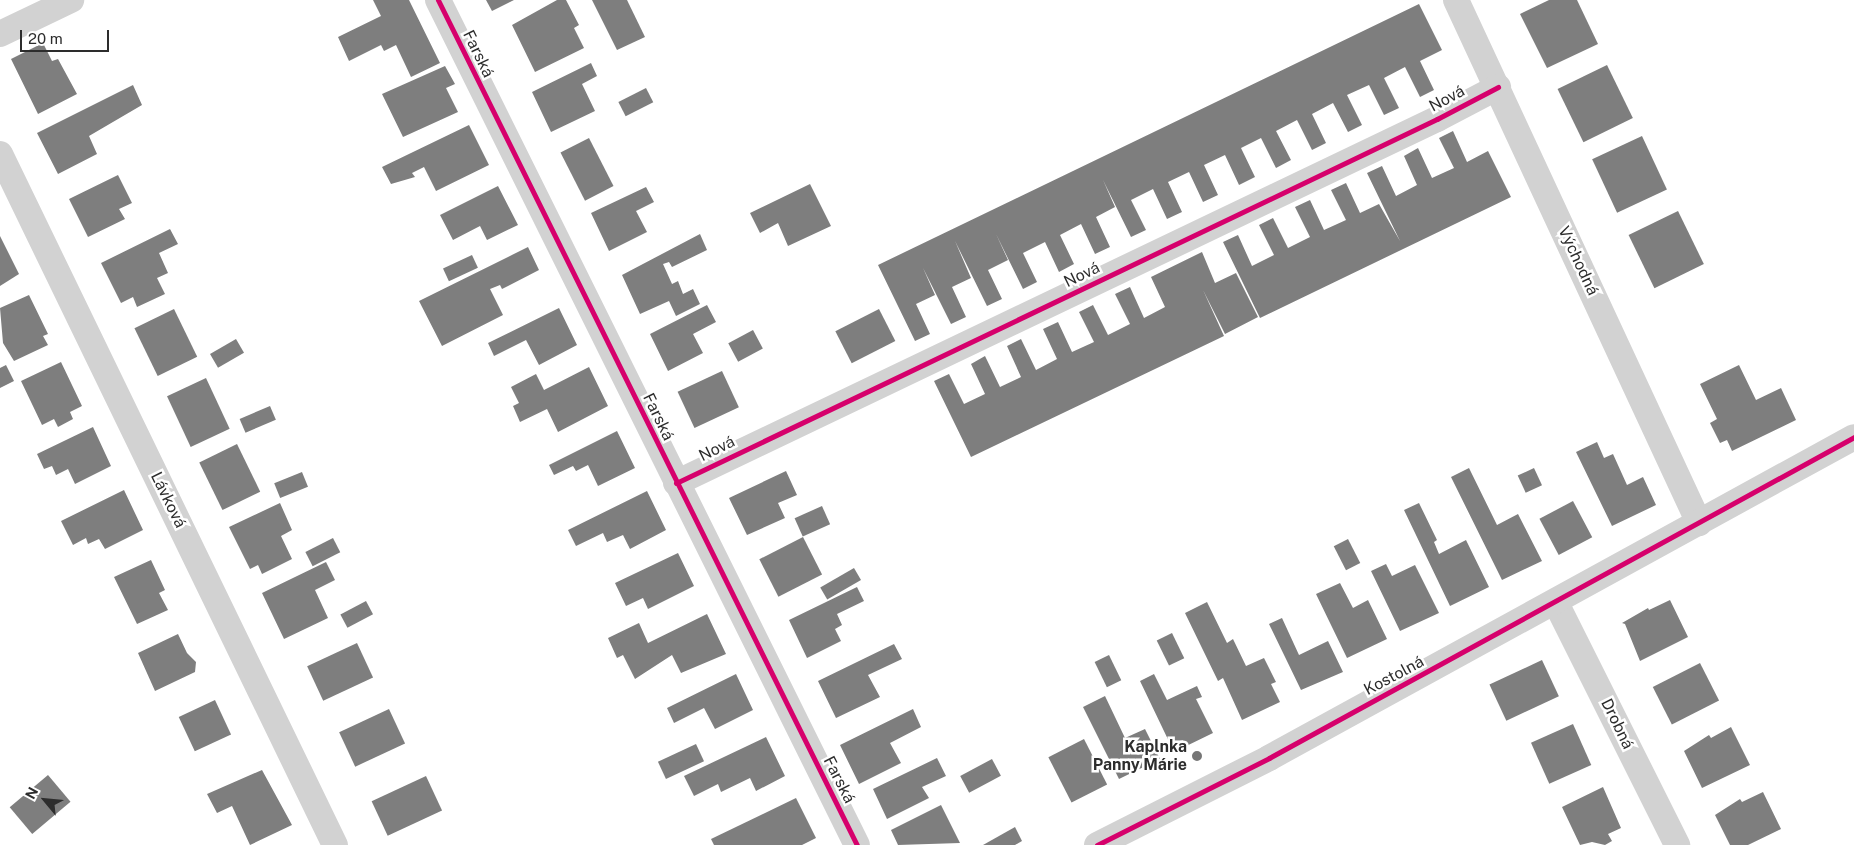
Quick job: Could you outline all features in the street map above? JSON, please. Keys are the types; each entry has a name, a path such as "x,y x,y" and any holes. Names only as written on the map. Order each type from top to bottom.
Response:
{"street":[{"path":"0,34 71,0"},
{"name":"Farská","path":"438,0 857,845"},
{"name":"Východná","path":"1456,0 1699,523"},
{"name":"Nová","path":"676,483 1437,119 1498,87"},
{"name":"Lávková","path":"0,154 335,845"},
{"name":"Kostolná","path":"1097,845 1269,758 1556,603 1854,437"},
{"name":"Drobná","path":"1556,603 1677,845"}],"building":[{"path":"373,0 409,0 440,63 411,77 396,45 384,51 381,45 349,61 338,37 381,16"},
{"path":"486,0 514,0 492,11"},
{"path":"557,0 566,0 579,25 574,28 584,48 535,72 512,25"},
{"path":"592,0 627,0 645,37 617,50"},
{"path":"1549,0 1577,0 1598,44 1547,68 1520,14"},
{"path":"1419,4 1442,50 1420,61 1434,90 1420,97 1405,67 1384,78 1399,108 1384,115 1369,85 1347,95 1362,125 1348,132 1333,103 1312,114 1326,143 1312,150 1297,120 1276,131 1291,160 1276,168 1261,138 1241,148 1255,177 1239,185 1225,155 1204,165 1218,195 1203,202 1189,172 1168,182 1182,212 1167,219 1153,189 1131,200 1146,230 1131,237 1103,180 1115,207 1096,217 1110,247 1095,254 1081,224 1060,235 1074,264 1059,272 1045,242 1023,253 1037,282 1023,289 996,234 1008,260 988,270 1002,299 987,306 955,241 971,278 952,287 966,317 951,324 923,268 935,295 916,304 930,334 915,341 878,265"},
{"path":"43,43 52,61 58,59 77,94 38,114 11,59"},
{"path":"591,63 597,76 582,84 595,111 551,132 532,92"},
{"path":"1607,65 1633,118 1583,142 1558,89"},
{"path":"445,66 455,84 446,88 458,112 403,137 382,94"},
{"path":"133,85 142,105 89,136 97,154 58,174 37,133"},
{"path":"646,88 653,102 626,116 618,102"},
{"path":"469,125 489,165 436,191 424,167 412,173 415,177 391,184 382,167"},
{"path":"1453,131 1467,162 1488,151 1511,197 1260,318 1223,242 1238,235 1252,266 1274,255 1259,225 1273,218 1288,248 1310,237 1295,207 1310,200 1324,230 1346,220 1331,190 1346,183 1360,213 1379,204 1400,241 1367,173 1382,166 1396,196 1417,185 1404,156 1418,148 1432,178 1454,168 1439,138"},
{"path":"1642,136 1667,189 1617,213 1592,159"},
{"path":"589,138 614,186 585,201 560,153"},
{"path":"118,175 132,203 119,209 125,219 88,237 69,199"},
{"path":"810,184 831,226 788,246 778,223 760,233 750,213"},
{"path":"498,186 518,225 487,240 480,226 453,240 440,215"},
{"path":"646,187 654,202 636,211 647,232 609,251 591,213"},
{"path":"1678,211 1704,264 1654,288 1629,235"},
{"path":"170,229 178,244 159,253 168,273 157,278 165,294 137,307 133,297 121,303 101,263"},
{"path":"700,234 707,250 672,267 669,262 663,264 672,284 678,281 683,294 693,289 700,304 676,316 669,301 640,314 622,275"},
{"path":"0,236 19,274 0,286"},
{"path":"528,247 539,270 502,289 500,285 490,289 503,315 442,346 419,301"},
{"path":"1202,252 1215,283 1236,273 1258,317 1225,334 1203,290 1224,336 971,457 934,381 949,374 964,404 985,394 971,364 985,356 1000,387 1021,377 1007,346 1021,339 1036,370 1057,359 1043,329 1058,322 1072,352 1094,342 1079,312 1093,305 1108,335 1130,324 1115,294 1130,287 1144,318 1165,307 1151,277"},
{"path":"472,255 478,268 449,281 443,269"},
{"path":"29,295 48,334 43,336 48,345 14,361 3,343 0,308"},
{"path":"707,305 716,322 693,334 703,353 668,371 650,334"},
{"path":"559,308 577,345 539,365 526,340 494,356 488,343"},
{"path":"174,309 197,357 158,376 134,328"},
{"path":"879,309 895,341 852,363 835,331"},
{"path":"753,330 763,349 738,362 728,343"},
{"path":"236,339 244,353 218,368 210,354"},
{"path":"61,362 82,406 70,412 73,419 58,427 54,419 42,425 21,381"},
{"path":"6,365 14,381 0,388 0,368"},
{"path":"1739,365 1756,400 1781,388 1796,420 1732,451 1727,440 1720,443 1710,423 1717,419 1700,384"},
{"path":"589,367 608,406 558,432 547,409 520,422 513,406 519,403 511,387 536,374 544,390"},
{"path":"722,371 739,407 694,428 678,392"},
{"path":"206,378 230,429 191,447 167,396"},
{"path":"270,406 276,420 245,433 240,419"},
{"path":"93,427 111,466 75,484 68,469 56,475 52,466 44,469 37,454"},
{"path":"617,431 635,468 598,486 588,465 576,471 573,466 554,475 549,465"},
{"path":"1597,442 1604,458 1613,454 1627,485 1643,477 1656,505 1612,526 1576,452"},
{"path":"237,444 260,492 222,510 199,462"},
{"path":"1469,468 1497,525 1518,514 1542,561 1502,580 1451,477"},
{"path":"1534,468 1542,485 1526,493 1518,476"},
{"path":"786,471 797,495 778,503 785,518 747,535 729,498"},
{"path":"302,472 308,487 280,498 274,483"},
{"path":"124,490 143,530 105,549 99,539 88,544 86,538 73,545 61,521"},
{"path":"647,491 666,530 630,549 623,535 607,542 603,533 576,546 568,530"},
{"path":"1573,501 1592,537 1559,555 1539,519"},
{"path":"280,503 292,530 281,536 292,559 262,574 258,565 250,569 229,527"},
{"path":"1419,503 1437,540 1434,542 1439,554 1466,540 1489,587 1450,606 1404,510"},
{"path":"822,506 830,524 803,536 795,518"},
{"path":"803,537 822,574 778,597 759,559"},
{"path":"333,538 340,552 313,566 305,552"},
{"path":"1348,539 1360,563 1346,570 1334,546"},
{"path":"678,553 694,586 648,609 643,598 626,606 615,583"},
{"path":"151,560 165,590 159,593 168,610 137,624 114,577"},
{"path":"326,562 335,580 315,590 328,618 284,639 262,593"},
{"path":"1386,564 1392,576 1415,565 1439,613 1400,631 1371,571"},
{"path":"854,568 861,580 827,600 820,588"},
{"path":"1340,583 1353,608 1368,600 1387,639 1347,658 1316,594"},
{"path":"857,587 864,601 837,614 842,625 835,629 841,641 807,658 789,620"},
{"path":"1670,600 1688,637 1640,661 1625,624 1622,623 1648,608 1649,610"},
{"path":"366,601 373,614 347,628 340,615"},
{"path":"1207,602 1227,643 1233,639 1246,666 1264,658 1276,682 1271,684 1280,702 1242,720 1223,678 1218,681 1185,613"},
{"path":"707,614 726,654 681,673 672,655 635,679 623,655 617,658 608,638 639,623 648,643"},
{"path":"1282,618 1299,655 1328,641 1343,672 1301,690 1269,624"},
{"path":"1172,633 1184,658 1169,666 1157,640"},
{"path":"178,634 187,653 196,662 195,672 155,691 138,653"},
{"path":"357,643 373,677 323,701 307,666"},
{"path":"894,644 902,659 868,675 880,697 836,718 818,681"},
{"path":"1109,655 1121,680 1107,687 1095,662"},
{"path":"1542,660 1559,696 1506,721 1489,685"},
{"path":"1700,663 1719,700 1672,724 1653,687"},
{"path":"736,674 753,710 715,729 704,708 674,723 667,708"},
{"path":"1154,674 1167,700 1197,686 1202,697 1196,699 1213,733 1174,752 1140,681"},
{"path":"1105,696 1125,738 1145,729 1160,759 1119,779 1083,707"},
{"path":"215,700 231,734 195,751 179,717"},
{"path":"389,709 405,743 355,767 339,732"},
{"path":"913,709 921,727 890,743 901,763 859,784 840,745"},
{"path":"1573,724 1591,765 1549,784 1531,743"},
{"path":"1731,727 1750,765 1702,788 1684,751 1709,735 1711,738"},
{"path":"766,737 785,776 756,791 750,778 721,792 718,784 694,796 684,776"},
{"path":"1084,739 1107,784 1072,803 1048,757"},
{"path":"696,744 704,761 666,779 658,762"},
{"path":"937,758 946,776 922,787 929,798 887,819 873,789"},
{"path":"992,759 1001,776 969,793 960,776"},
{"path":"262,770 292,825 250,845 232,806 217,813 207,794"},
{"path":"48,775 70,802 32,834 10,807"},
{"path":"426,776 442,810 388,836 372,801"},
{"path":"1603,787 1621,828 1608,834 1612,841 1605,845 1592,842 1580,845 1562,807"},
{"path":"1763,792 1781,829 1748,845 1730,845 1715,815 1740,799 1742,802"},
{"path":"796,798 816,838 802,845 714,845 711,839"},
{"path":"941,805 960,843 898,845 891,830"},
{"path":"1015,827 1022,841 1015,845 983,845"}],"cycle path":[{"path":"438,0 857,845"},
{"path":"676,483 1437,119 1498,87"},
{"path":"1097,845 1269,758 1854,437"}],"place":[{"name":"Kaplnka Panny Márie","path":"1197,756"}]}
